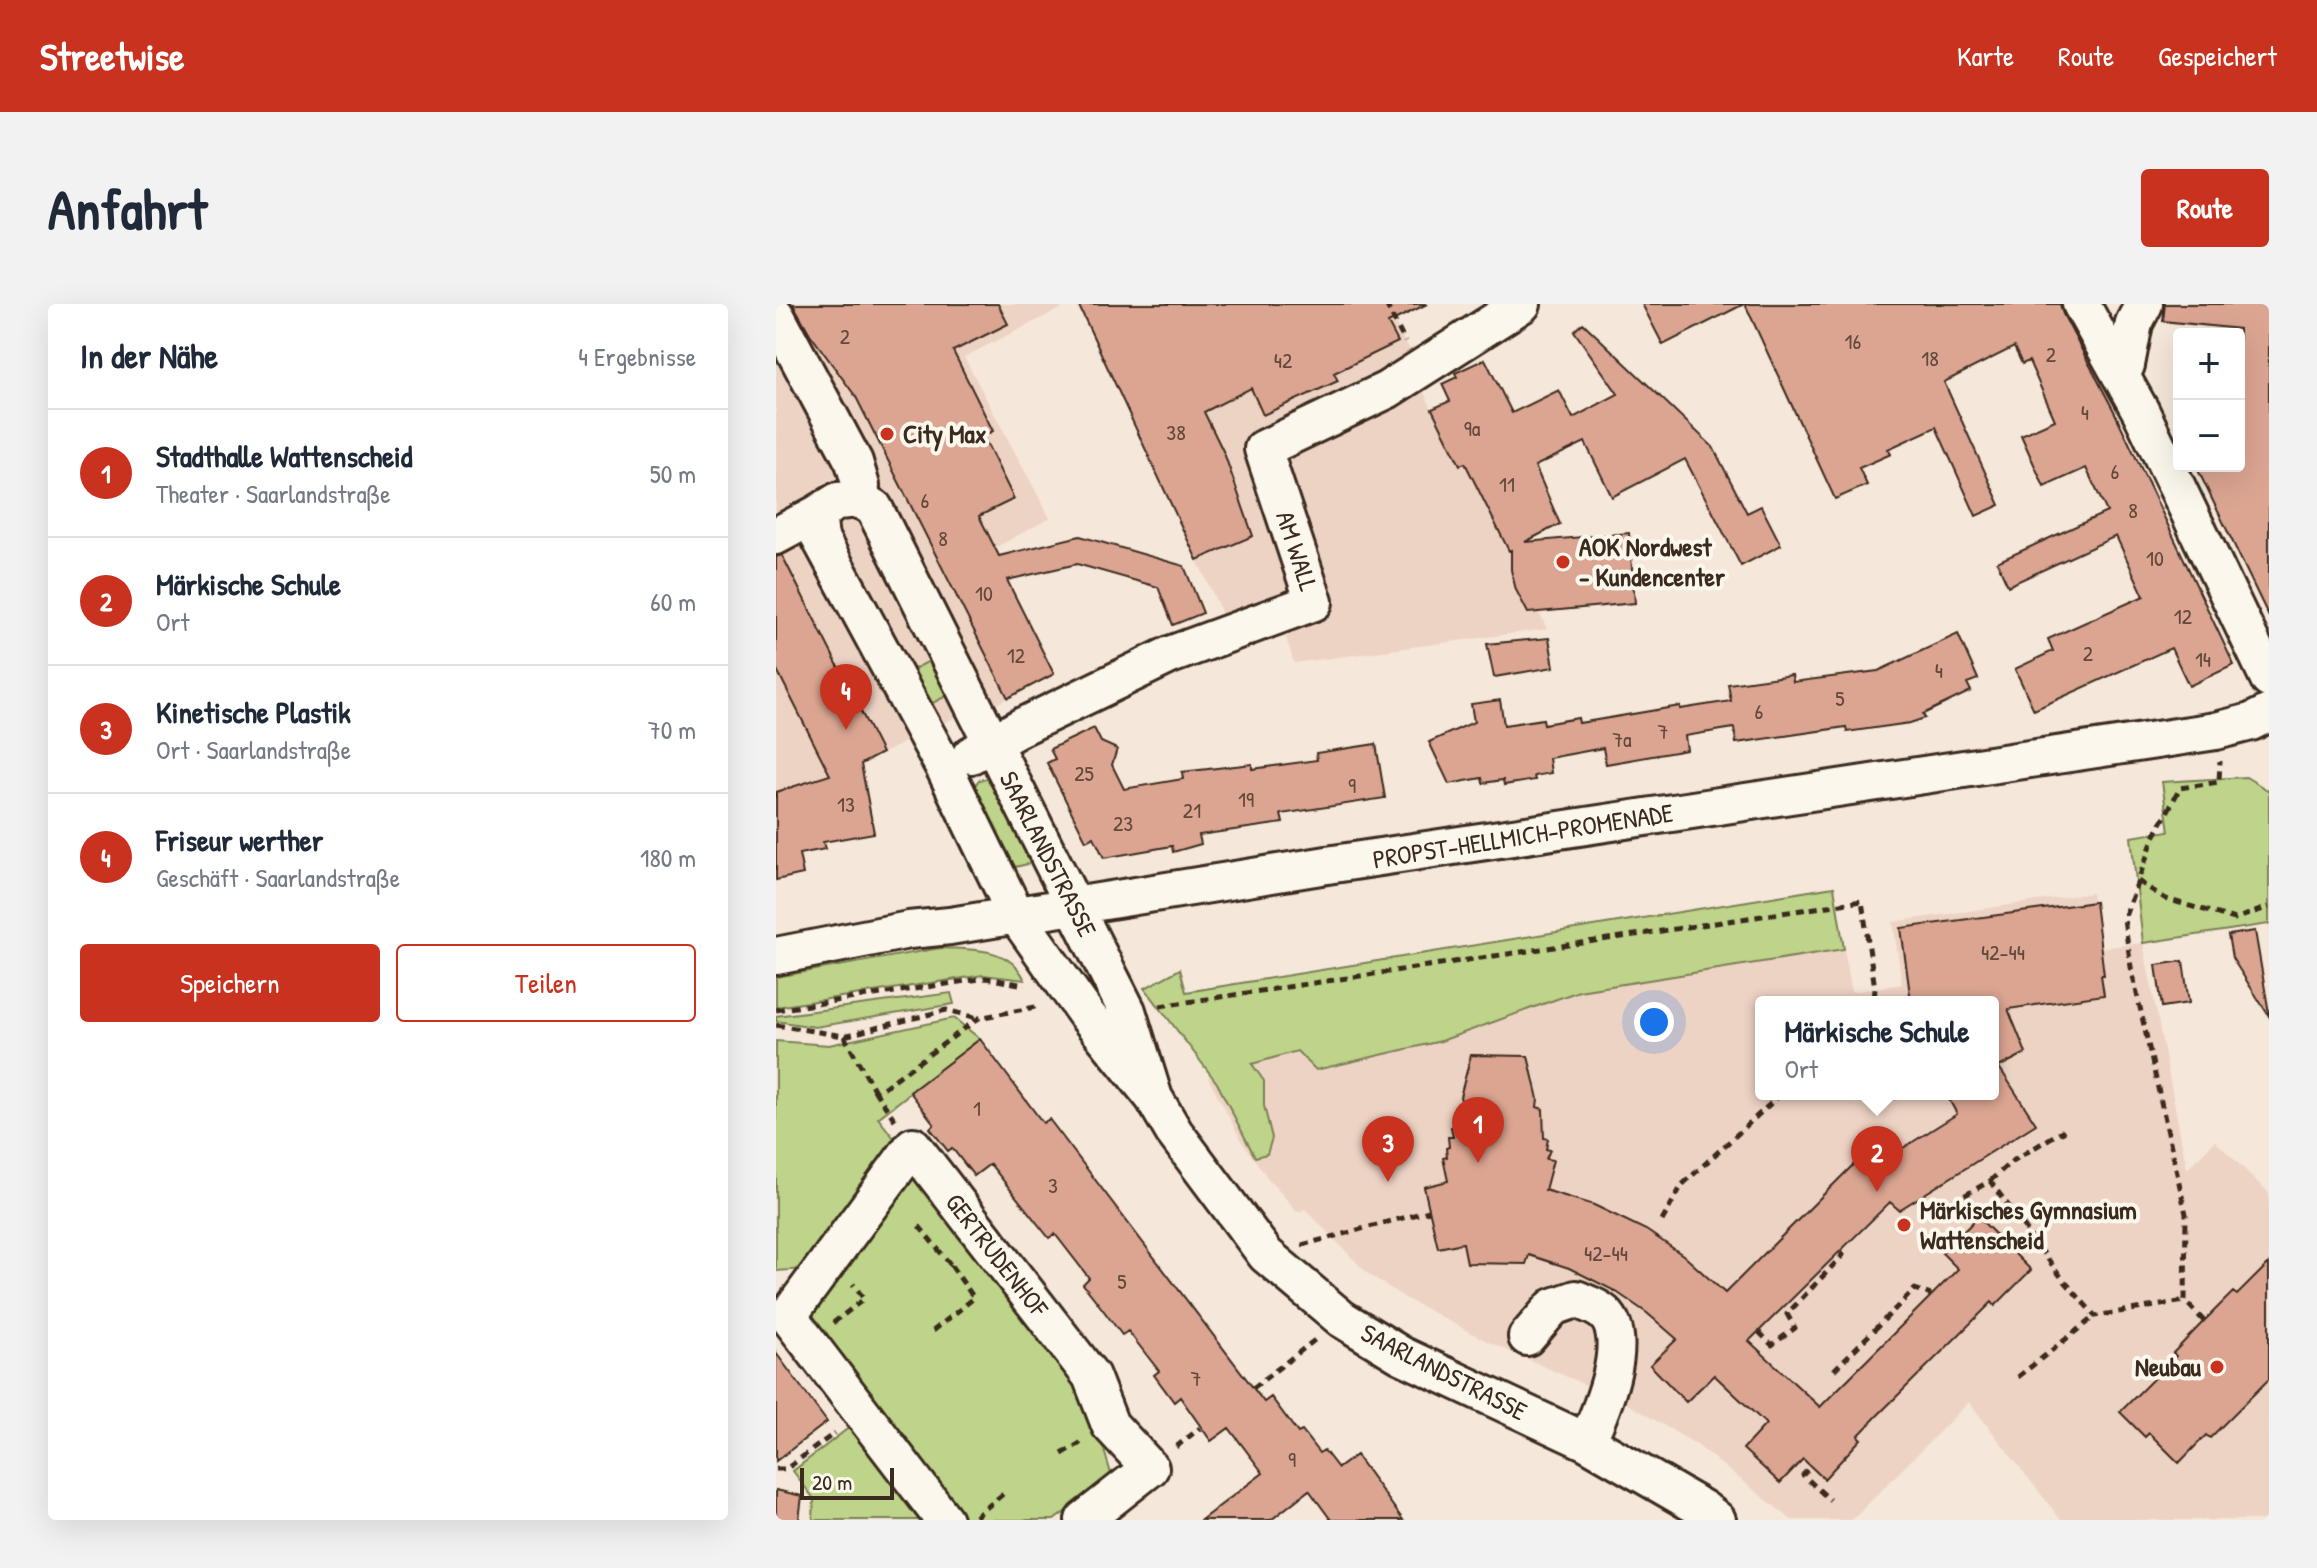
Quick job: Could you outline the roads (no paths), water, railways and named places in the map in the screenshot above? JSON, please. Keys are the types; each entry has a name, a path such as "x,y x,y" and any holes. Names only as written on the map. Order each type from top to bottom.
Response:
{"street":[{"name":"AM WALL","path":"992,743 1170,655 1314,602 1263,449 1387,390 1522,304"},
{"path":"2081,304 2141,412 2269,679"},
{"path":"2107,304 2141,412"},
{"path":"2126,365 2134,323 2144,304"},
{"path":"776,316 854,462 861,486 859,499 838,501 776,536"},
{"name":"SAARLANDSTRASSE","path":"859,499 874,508 1127,1011 1154,1098"},
{"name":"SAARLANDSTRASSE","path":"817,514 820,538 945,769 1016,915 1086,1014 1154,1098 1181,1143 1266,1255 1342,1319 1401,1355 1587,1442 1717,1520"},
{"name":"PROPST-HELLMICH-PROMENADE","path":"776,956 909,930 2216,731 2251,722 2269,713"},
{"name":"SAARLANDSTRASSE","path":"945,769 992,743"},
{"name":"GERTRUDENHOF","path":"782,1309 913,1146 1091,1376 1110,1425 1150,1468 1084,1520"},
{"path":"1527,1337 1553,1307 1576,1299 1606,1315 1614,1333 1614,1370 1603,1409 1587,1442"},
{"path":"782,1309 944,1520"}],"place":[{"name":"City Max","path":"887,434"},
{"name":"AOK Nordwest - Kundencenter","path":"1563,562"},
{"name":"Friseur werther","path":"846,730"},
{"name":"Stadthalle Wattenscheid","path":"1478,1163"},
{"name":"Kinetische Plastik","path":"1388,1182"},
{"name":"Märkische Schule","path":"1877,1192"},
{"name":"Märkisches Gymnasium Wattenscheid","path":"1904,1225"},
{"name":"Neubau","path":"2217,1367"}]}
